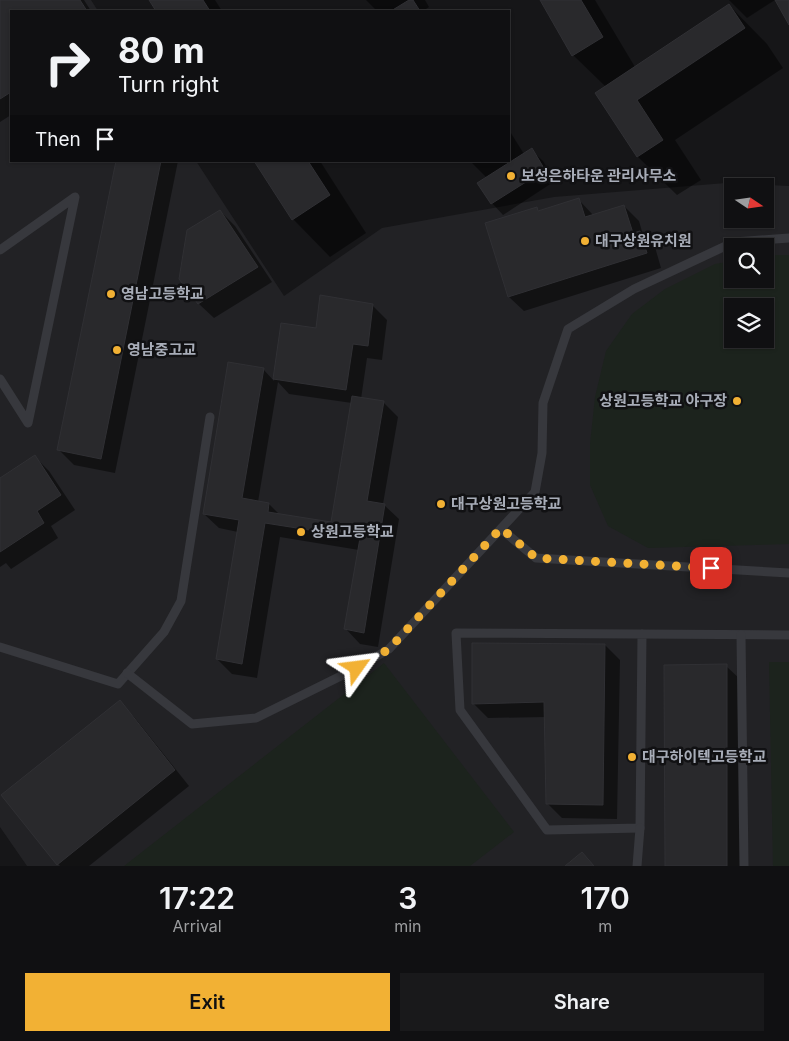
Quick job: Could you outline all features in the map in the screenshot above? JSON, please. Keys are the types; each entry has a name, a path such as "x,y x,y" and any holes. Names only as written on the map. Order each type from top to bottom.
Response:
{"lane":[{"path":"0,250 75,197 28,423 0,379"},
{"path":"128,673 192,724 256,718 357,668 389,649 535,492 542,453 542,403 568,329 634,288 734,242 789,238"},
{"path":"0,647 118,684 164,632 181,601 210,417"},
{"path":"501,528 536,558 789,573"},
{"path":"640,828 547,830 460,710 456,633 789,635"},
{"path":"637,866 640,828 642,634"},
{"path":"741,635 744,866"}],"shaded area":[{"name":"대구상원고등학교","path":"0,0 91,0 97,10 10,10 10,162 197,162 284,296 382,228 554,197 724,183 724,228 774,228 774,185 789,186 789,866 27,866 0,827"},
{"path":"774,255 789,255 789,544 648,548 608,526 590,485 590,444 595,397 606,351 632,314 665,289 715,264 724,262 724,288 774,288"},
{"path":"769,662 789,662 789,866 773,866"},
{"path":"384,663 514,832 470,866 124,866"}],"building":[{"path":"0,0 80,0 86,10 10,10 10,93 0,99"},
{"path":"149,0 203,0 209,10 155,10"},
{"path":"409,0 413,0 419,10 393,10"},
{"path":"540,0 581,0 603,37 572,56"},
{"path":"775,0 789,0 789,25"},
{"path":"729,4 745,28 637,100 663,140 637,157 595,93"},
{"name":"보성은하타운 관리사무소","path":"532,148 545,170 491,204 477,183"},
{"path":"116,162 161,162 101,459 57,450"},
{"path":"255,162 309,162 330,195 292,220"},
{"path":"579,198 585,217 624,205 633,233 640,231 647,253 508,297 485,223 537,207 538,211"},
{"path":"220,210 258,267 198,304 179,279 187,230"},
{"path":"320,295 373,304 368,346 353,344 346,390 273,379 281,323 316,328"},
{"path":"228,362 264,368 242,498 269,503 268,512 331,522 352,396 384,401 367,501 385,504 364,633 344,629 360,538 265,523 242,664 216,659 239,520 203,514"},
{"path":"35,455 61,495 37,511 44,523 0,552 0,478"},
{"path":"472,643 605,644 603,805 546,804 544,702 472,704"},
{"path":"727,664 727,866 665,866 664,665"},
{"path":"120,700 175,770 57,865 1,795"},
{"path":"582,852 594,866 565,866"}],"place":[{"name":"보성은하타운 관리사무소","path":"511,176"},
{"name":"대구상원유치원","path":"585,241"},
{"name":"영남고등학교","path":"111,294"},
{"name":"영남중고교","path":"117,350"},
{"name":"상원고등학교 야구장","path":"737,401"},
{"name":"대구상원고등학교","path":"441,504"},
{"name":"상원고등학교","path":"301,532"},
{"name":"대구하이텍고등학교","path":"632,757"}],"route":[{"path":"357,668 389,649 501,528 536,558 711,568"}]}
